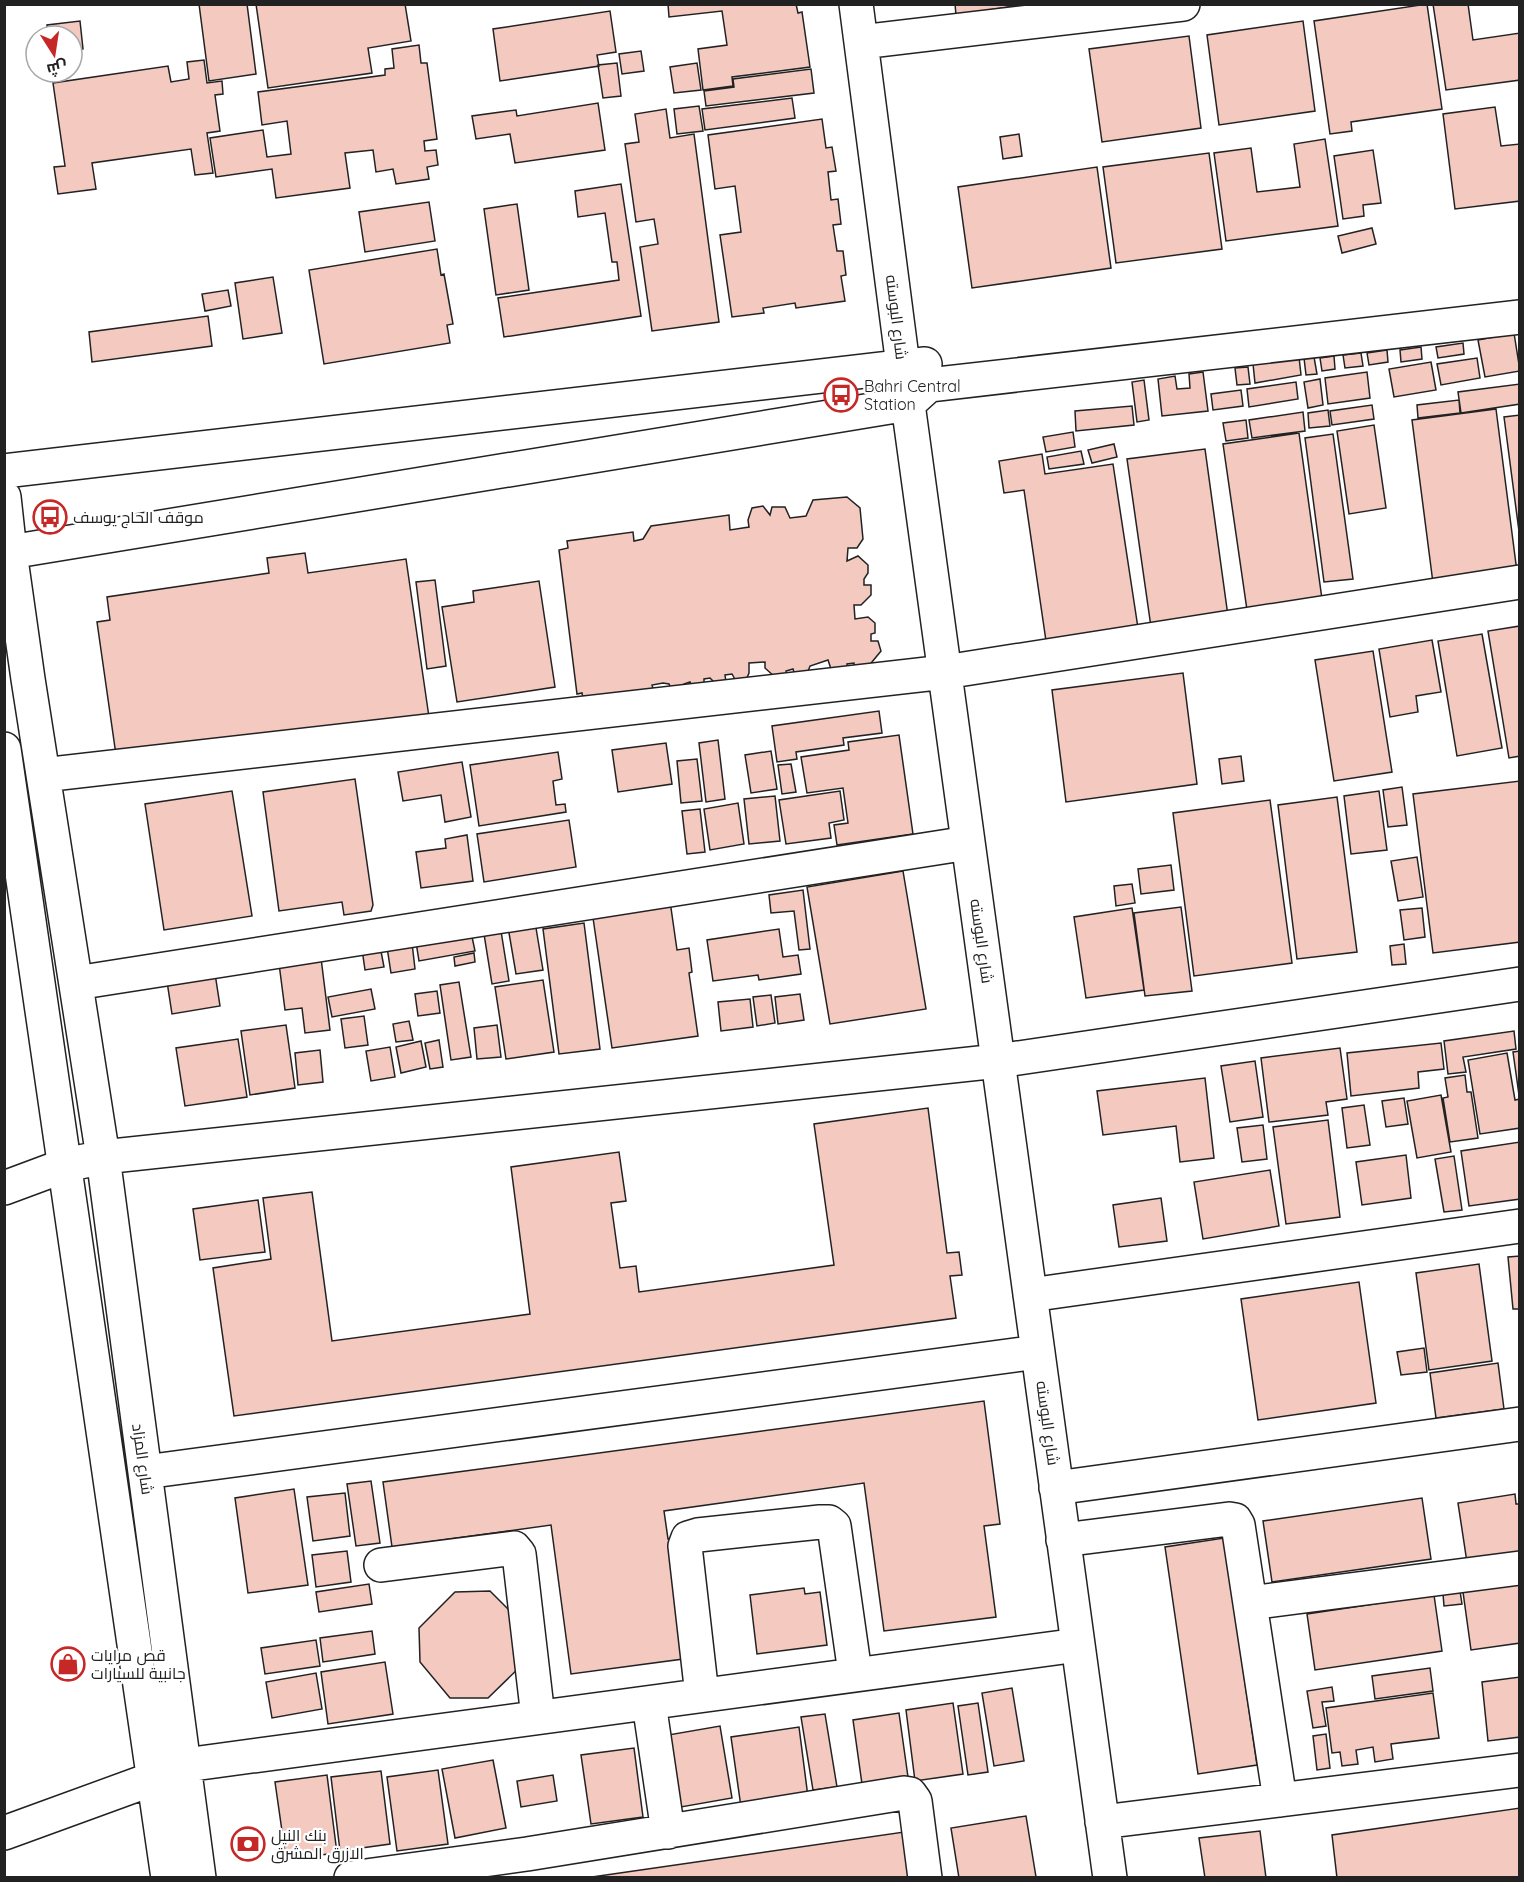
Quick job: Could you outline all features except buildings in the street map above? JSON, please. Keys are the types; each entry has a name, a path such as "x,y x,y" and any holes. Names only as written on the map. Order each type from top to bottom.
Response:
{"street":[{"name":"شارع البوسته","path":"856,4 908,404 1110,1878"},
{"path":"861,42 1183,4"},
{"path":"4,471 1520,294"},
{"path":"10,552 908,404 929,385 1520,317"},
{"name":"شارع المزاد","path":"4,497 10,552 16,682 43,775 103,1157 199,1878"},
{"path":"43,775 945,672 1520,582"},
{"name":"شارع المزاد","path":"4,749 168,1878"},
{"path":"76,983 968,843"},
{"path":"4,1188 66,1166 103,1157 998,1061 1520,984"},
{"path":"1030,1295 1520,1226"},
{"path":"145,1472 1038,1352"},
{"path":"1056,1488 1520,1424"},
{"path":"1064,1540 1235,1520 1238,1525 1280,1800"},
{"path":"702,1695 685,1546 688,1538 698,1535 820,1522 829,1522 834,1526 855,1673"},
{"path":"381,1565 514,1548 519,1554 538,1717"},
{"path":"1250,1603 1520,1568"},
{"path":"185,1765 855,1673 1078,1645"},
{"path":"649,1703 668,1832"},
{"path":"1102,1822 1520,1770"},
{"path":"4,1833 154,1778"},
{"path":"367,1876 529,1866 668,1832 904,1793 910,1794 915,1801 925,1878"}],"place":[{"name":"Bahri Central Station","path":"841,395"},
{"name":"موقف الحاج يوسف","path":"50,517"},
{"name":"قص مرايات جانبية للسيارات","path":"68,1664"},
{"name":"بنك النيل الازرق المشرق","path":"248,1844"}]}
